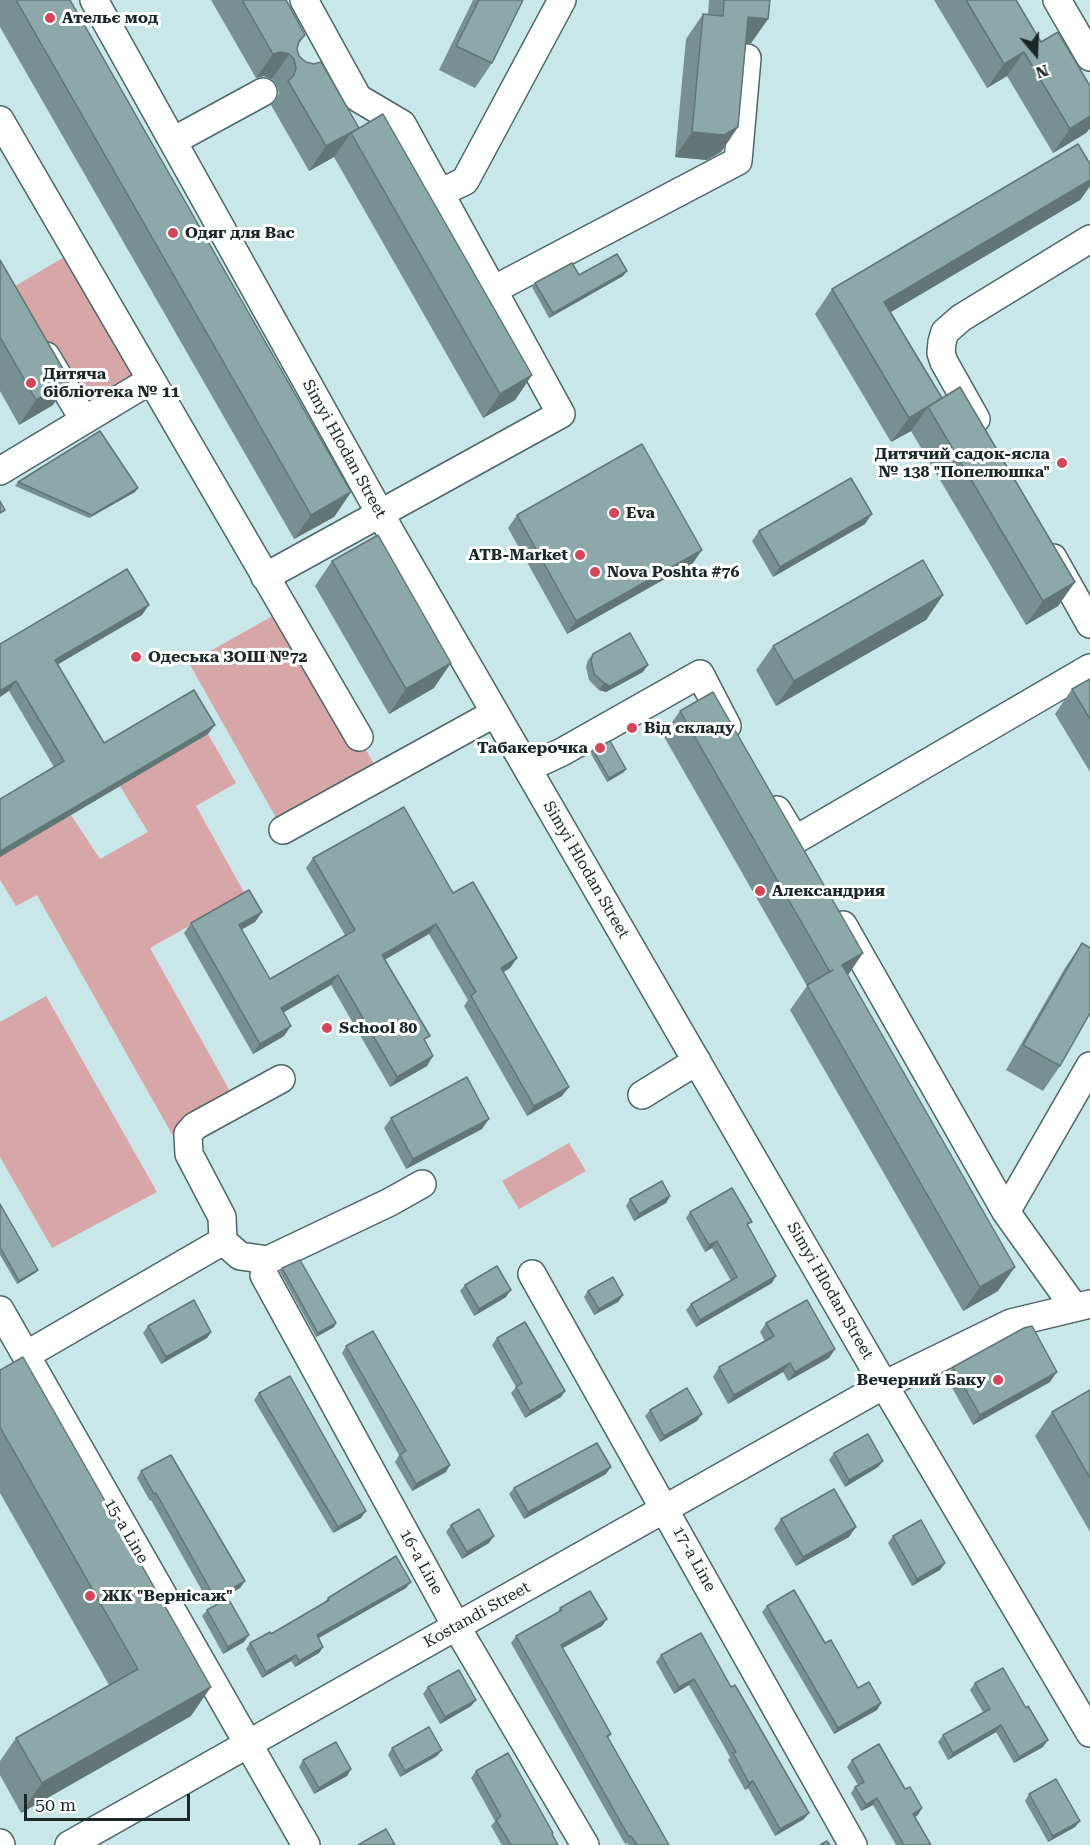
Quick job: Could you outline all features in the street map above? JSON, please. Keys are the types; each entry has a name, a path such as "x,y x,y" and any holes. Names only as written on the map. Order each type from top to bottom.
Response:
{"street":[{"name":"Simyi Hlodan Street","path":"94,0 380,513 495,713 885,1385 1088,1724"},
{"path":"265,577 561,414 402,124 358,99 323,57 304,0"},
{"path":"440,193 465,181 562,0"},
{"path":"1057,0 1090,57"},
{"path":"493,290 738,161 747,58"},
{"path":"173,141 263,92"},
{"path":"0,120 359,737"},
{"path":"989,442 944,363 941,352 945,332 961,318 1090,239"},
{"path":"30,331 84,420"},
{"path":"0,471 151,380"},
{"path":"1040,533 1090,624"},
{"path":"765,790 801,851 1090,668"},
{"path":"528,768 562,752 700,675 742,750"},
{"path":"283,830 495,713"},
{"path":"830,902 1006,1212 1082,1305"},
{"path":"642,1095 697,1061"},
{"path":"1006,1212 1090,1066"},
{"path":"281,1079 195,1126 188,1134 189,1154 222,1217 223,1241 240,1256 268,1260 423,1184"},
{"path":"26,1355 223,1241"},
{"name":"17-a Line","path":"532,1274 853,1845"},
{"name":"16-a Line","path":"264,1275 456,1626 585,1845"},
{"name":"Kostandi Street","path":"69,1845 885,1385 1011,1323 1082,1305"},
{"name":"15-a Line","path":"0,1310 306,1845"}],"shaded area":[{"path":"76,250 151,380 84,420 7,291"},
{"path":"285,609 381,776 283,830 189,663"},
{"path":"208,734 236,783 196,806 245,894 150,948 236,1102 173,1136 37,895 16,906 0,880 0,857 71,815 100,859 148,832 120,786"},
{"path":"46,996 157,1192 52,1248 0,1157 0,1022"},
{"path":"569,1143 586,1171 519,1209 502,1181"}],"building":[{"path":"16,0 70,0 351,492 311,515"},
{"path":"242,0 286,0 305,35 299,41 297,49 299,56 306,62 314,64 321,62 359,128 326,146 288,81 294,75 296,68 294,59 289,54 281,52 273,54"},
{"path":"479,0 523,0 492,63 456,46"},
{"path":"724,0 770,0 768,19 748,17 738,127 724,135 692,132 703,14 723,16"},
{"path":"966,0 1016,0 1041,42 1058,32 1090,86 1090,116 1070,129 1024,52 1004,64"},
{"path":"383,114 532,375 500,394 351,133"},
{"path":"1078,144 1090,164 1090,180 884,302 942,398 909,418 832,289"},
{"path":"617,254 627,271 553,313 535,283 572,263 579,275"},
{"path":"0,260 70,381 36,400 0,337"},
{"path":"960,387 1075,582 1043,601 928,407"},
{"path":"100,431 138,488 92,515 18,482"},
{"path":"642,444 702,550 576,621 517,515"},
{"path":"851,478 872,514 780,567 759,531"},
{"path":"0,501 5,510 0,513"},
{"path":"378,535 451,663 406,689 332,561"},
{"path":"923,560 943,595 794,681 773,646"},
{"path":"127,569 149,605 55,660 104,743 194,690 215,725 0,851 0,799 64,761 16,681 0,691 0,644"},
{"path":"630,633 648,665 610,686 594,674 591,660 593,654"},
{"path":"1090,679 1090,719 1072,689"},
{"path":"713,692 863,953 842,965 1015,1267 980,1287 807,985 830,972 680,711"},
{"path":"610,741 626,769 609,778 593,750"},
{"path":"404,807 453,893 473,882 517,958 501,968 569,1087 534,1106 471,996 476,992 436,924 382,955 430,1036 424,1039 433,1056 397,1077 338,975 281,1008 291,1026 260,1044 191,923 249,890 262,912 239,925 270,979 355,930 313,858"},
{"path":"1082,943 1090,948 1090,1013 1060,1066 1023,1045"},
{"path":"467,1077 489,1119 413,1159 391,1118"},
{"path":"662,1181 670,1196 639,1214 630,1199"},
{"path":"732,1188 752,1222 747,1224 776,1276 700,1320 691,1304 737,1277 717,1241 709,1245 690,1212"},
{"path":"0,1204 38,1270 19,1281 0,1247"},
{"path":"300,1260 336,1323 318,1333 282,1268"},
{"path":"497,1266 511,1290 479,1309 465,1285"},
{"path":"613,1277 623,1295 599,1309 588,1291"},
{"path":"194,1300 211,1332 166,1357 148,1326"},
{"path":"807,1300 835,1349 795,1372 790,1363 734,1395 719,1367 774,1336 766,1323"},
{"path":"525,1322 565,1391 530,1411 516,1387 522,1383 497,1338"},
{"name":"Вечерний Баку","path":"1032,1326 1057,1372 980,1415 953,1367 1024,1328"},
{"path":"373,1331 450,1465 416,1484 400,1455 406,1451 346,1346"},
{"path":"23,1357 211,1687 42,1783 16,1738 138,1669 0,1427 0,1370"},
{"path":"290,1376 366,1511 338,1527 259,1393"},
{"path":"687,1388 702,1414 664,1436 650,1410"},
{"path":"1090,1390 1090,1478 1052,1412"},
{"path":"868,1434 883,1461 849,1480 834,1453"},
{"path":"597,1443 611,1467 528,1512 514,1488"},
{"path":"171,1455 245,1581 215,1598 156,1493 154,1494 141,1471"},
{"path":"834,1489 856,1527 803,1557 781,1519"},
{"path":"479,1509 494,1536 467,1552 451,1525"},
{"path":"921,1520 945,1563 917,1579 893,1536"},
{"path":"396,1556 411,1582 317,1635 323,1647 299,1661 296,1655 266,1672 250,1643 270,1632 271,1634 329,1600 328,1598"},
{"path":"794,1590 825,1643 831,1640 858,1688 869,1682 881,1703 838,1728 767,1606"},
{"path":"590,1591 607,1619 561,1645 611,1734 607,1736 669,1845 637,1845 631,1836 629,1837 516,1636"},
{"path":"228,1598 249,1635 228,1647 207,1610"},
{"path":"701,1633 731,1687 735,1685 809,1813 780,1829 753,1781 749,1783 733,1753 736,1752 694,1679 679,1687 661,1655"},
{"path":"1003,1668 1048,1740 1019,1757 1001,1725 953,1753 943,1735 990,1709 975,1683"},
{"path":"459,1670 476,1700 445,1717 428,1687"},
{"path":"429,1727 442,1750 405,1771 392,1748"},
{"path":"336,1742 351,1769 319,1788 303,1760"},
{"path":"879,1744 905,1789 910,1787 922,1808 913,1814 931,1845 904,1845 877,1798 866,1805 855,1787 864,1782 852,1760"},
{"path":"508,1753 558,1845 511,1845 496,1820 501,1816 476,1771"},
{"path":"1056,1779 1080,1821 1053,1836 1029,1794"},
{"path":"386,1829 395,1845 358,1845"}],"place":[{"name":"Ательє мод","path":"50,18"},
{"name":"Одяг для Вас","path":"173,233"},
{"name":"Дитяча бібліотека № 11","path":"31,383"},
{"name":"Дитячий садок-ясла № 138 \"Попелюшка\"","path":"1062,463"},
{"name":"Eva","path":"614,513"},
{"name":"ATB-Market","path":"580,555"},
{"name":"Nova Poshta #76","path":"595,572"},
{"name":"Одеська ЗОШ №72","path":"136,657"},
{"name":"Від складу","path":"632,728"},
{"name":"Табакерочка","path":"600,748"},
{"name":"Александрия","path":"760,891"},
{"name":"School 80","path":"327,1028"},
{"name":"Вечерний Баку","path":"998,1380"},
{"name":"ЖК \"Вернісаж\"","path":"90,1596"}]}
